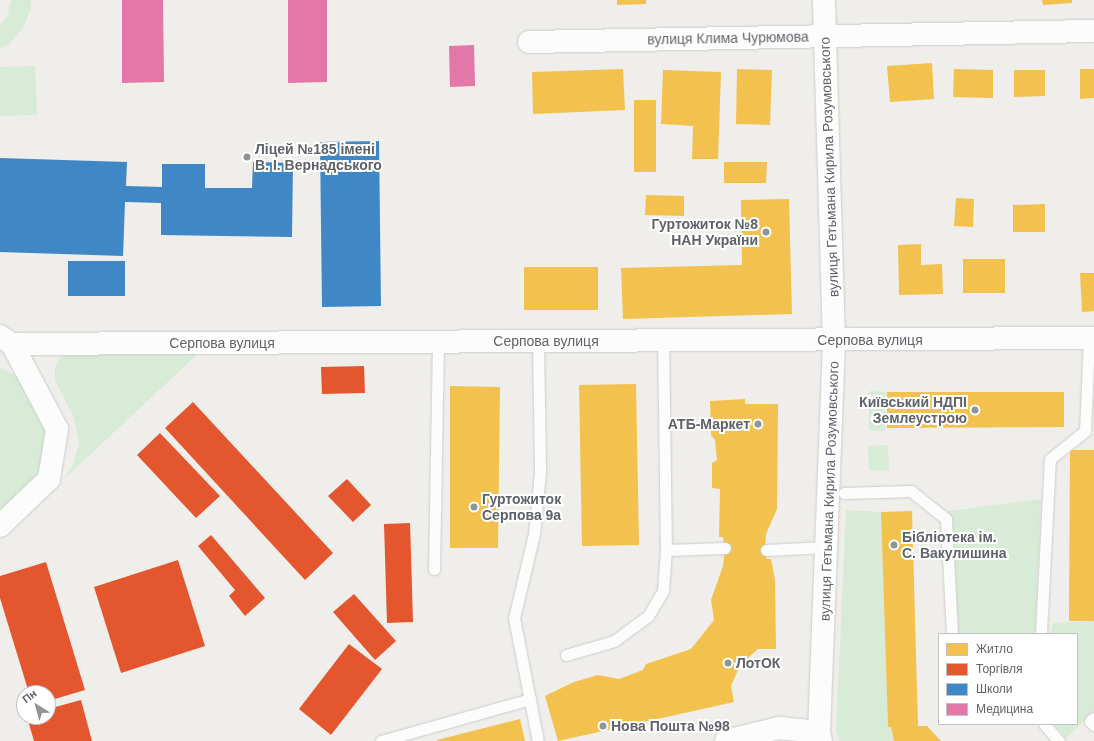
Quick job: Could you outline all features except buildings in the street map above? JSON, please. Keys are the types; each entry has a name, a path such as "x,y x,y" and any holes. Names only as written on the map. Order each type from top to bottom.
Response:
{"street":[{"name":"вулиця Гетьмана Кирила Розумовського","path":"820,736 834,341 824,0"},
{"name":"вулиця Клима Чурюмова","path":"529,42 1094,31"},
{"name":"Серпова вулиця","path":"6,340 538,342 1091,338"},
{"path":"0,526 49,479 57,429 6,340"},
{"path":"726,741 779,728 820,736"}],"lane":[{"path":"1041,633 1050,458 1090,434 1091,338"},
{"path":"566,655 614,641 648,616 663,591 666,550 664,341"},
{"path":"434,569 438,342"},
{"path":"538,342 540,472 534,534 514,618 538,741"},
{"path":"844,493 911,491 946,519 952,633"},
{"path":"666,550 725,548"},
{"path":"766,550 826,548"},
{"path":"381,741 530,700"},
{"path":"1094,718 1090,721 1094,725"},
{"path":"1045,725 1059,741"}],"green space":[{"path":"11,0 31,0 31,7 24,27 10,43 0,49 0,26 7,17"},
{"path":"35,66 37,115 0,116 0,67"},
{"path":"202,350 64,479 74,463 79,442 74,418 55,380 55,367 60,357 73,352"},
{"path":"0,367 24,381 48,421 43,476 0,513"},
{"path":"869,391 886,392 885,431 869,431"},
{"path":"888,445 889,470 869,471 868,446"},
{"path":"1041,499 1035,633 957,633 948,511"},
{"path":"846,510 881,512 888,727 891,727 894,741 840,741 836,732"},
{"path":"1094,621 1094,712 1066,738 1055,725 1078,725 1078,633 1051,633 1053,623"}],"place":[{"name":"Ліцей №185 імені В. І. Вернадського","path":"247,157"},
{"name":"Гуртожиток №8 НАН України","path":"766,232"},
{"name":"Київський НДПІ Землеустрою","path":"975,410"},
{"name":"АТБ-Маркет","path":"758,424"},
{"name":"Гуртожиток Серпова 9а","path":"474,507"},
{"name":"Бібліотека ім. С. Вакулишина","path":"894,545"},
{"name":"ЛотОК","path":"728,663"},
{"name":"Нова Пошта №98","path":"603,726"}]}
